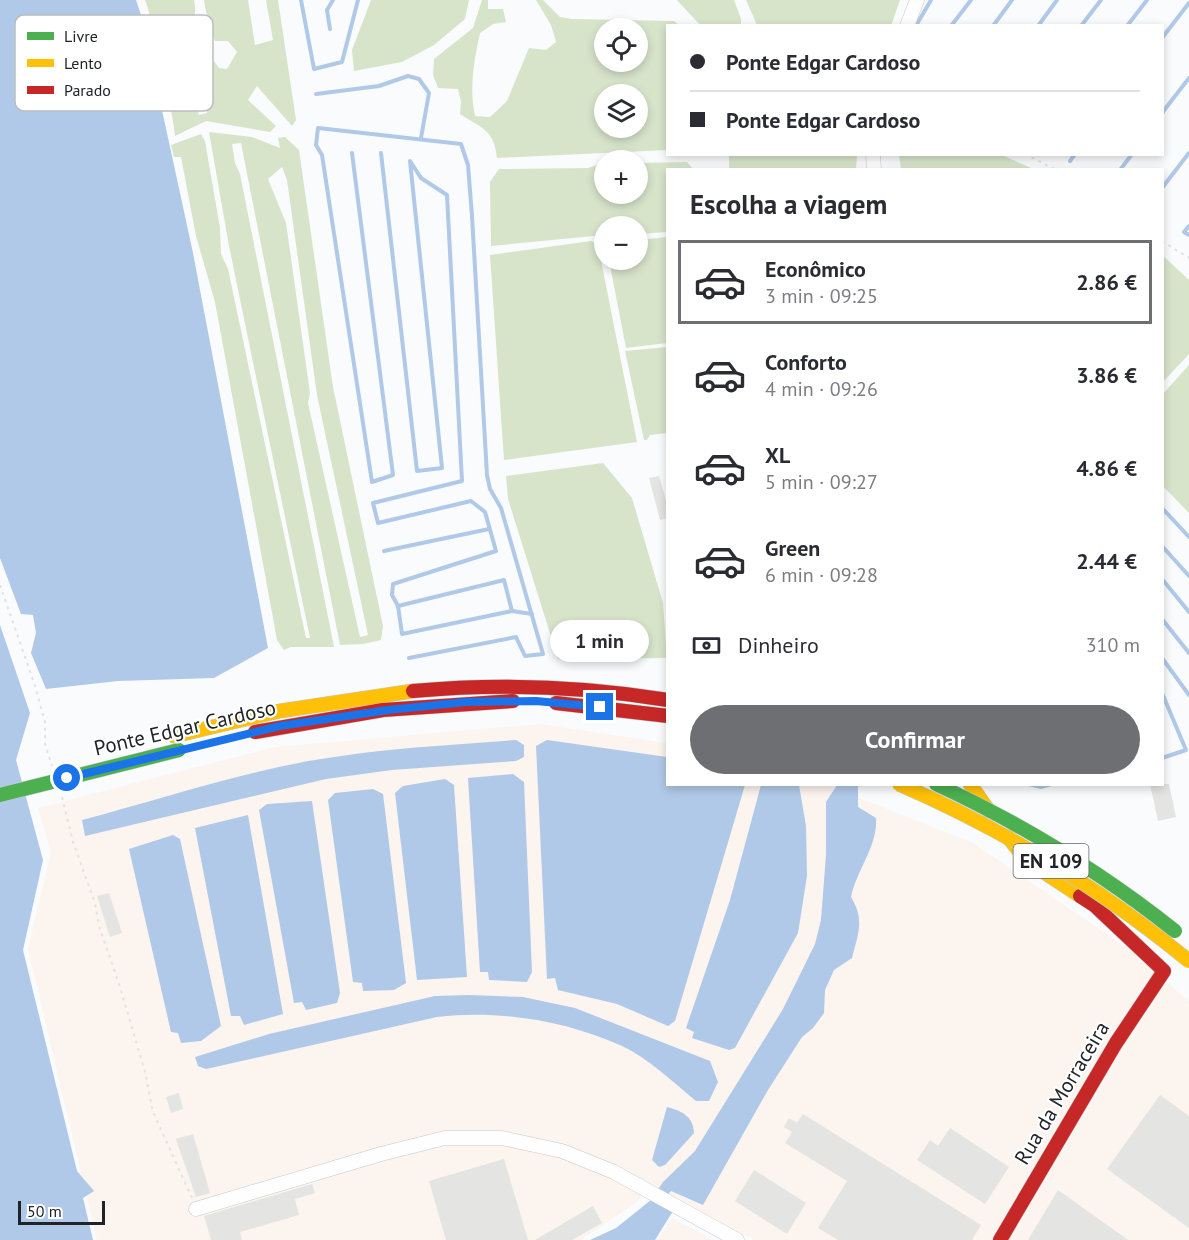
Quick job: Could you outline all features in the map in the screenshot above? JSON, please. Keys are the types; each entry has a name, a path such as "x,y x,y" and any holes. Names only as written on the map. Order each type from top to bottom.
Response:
{"main road":[{"name":"Ponte Edgar Cardoso","path":"163,739 295,708 385,694 466,687 639,694 666,700"},
{"name":"Ponte Edgar Cardoso","path":"246,734 388,710 466,702 536,701 642,711 666,716"},
{"name":"Ponte Edgar Cardoso","path":"0,795 213,742"},
{"name":"EN 109","path":"904,786 940,801 1074,874 1157,934 1189,961"},
{"name":"EN 109","path":"940,786 1057,845 1134,897 1189,943"},
{"name":"Rua da Morraceira","path":"971,786 1027,861 1094,906 1164,971 1116,1042 1000,1240"}],"street":[{"path":"908,24 917,0"},
{"path":"196,1209 381,1154 445,1138 502,1138 562,1151 614,1172 644,1191 737,1240"}],"path":[{"path":"1029,156 1052,168"},
{"path":"1164,242 1189,258"},
{"path":"0,585 35,686 45,722 45,744 54,772"},
{"path":"61,793 73,842 95,903 99,926 145,1072 153,1112 187,1182 196,1209"}],"shaded area":[{"path":"539,724 666,743 666,786 829,786 973,843 1139,956 1189,1002 1189,1240 754,1240 649,1186 638,1201 581,1240 97,1240 28,949 51,852 38,808 275,747"},
{"path":"672,1218 714,1240 658,1240"}],"green space":[{"path":"145,0 194,0 195,15 149,15"},
{"path":"204,0 248,0 255,45 273,40 266,0 278,0 296,120 292,126 257,86 248,100 276,126 270,132 206,121 175,136 171,111 198,111 199,115 213,111 213,60 219,68 227,69 237,52 228,41 215,41 213,15 207,15"},
{"path":"371,0 469,0 465,19 434,45 402,62 354,71 352,50"},
{"path":"482,0 488,0 488,9 503,9 506,22 493,24 480,33 472,85 475,116 490,117 507,101 529,48 546,50 556,42 551,25 536,0 543,0 560,17 594,19 594,72 648,72 648,20 674,21 678,24 666,24 666,150 594,150 594,153 497,158 490,135 460,114 461,102 458,89 438,88 433,75 434,59 473,28"},
{"path":"677,0 734,0 741,24 699,24"},
{"path":"746,0 900,0 892,24 757,24"},
{"path":"209,132 252,137 280,148 278,138 285,137 299,150 333,387 383,626 381,640 340,645 241,143 232,144 235,163 240,174 334,647 291,647 284,650 277,640 215,302 196,236 181,157 174,157 171,145 201,134 205,141 220,228 221,254 228,269 306,638 310,638 229,246","holes":["282,167 287,180 317,395 368,635 360,637 308,403 310,393 286,223 268,179"]},
{"path":"729,156 857,156 856,168 729,168"},
{"path":"899,156 1004,156 1031,168 901,168"},
{"path":"687,162 692,168 666,168 666,232 648,233 648,216 594,216 594,236 491,246 490,182 499,169 594,166 594,204 648,204 648,163"},
{"path":"666,237 666,343 626,348 611,270 648,270 648,239"},
{"path":"591,241 594,243 594,270 603,270 637,442 504,460 490,255"},
{"path":"1164,257 1189,280 1189,354 1164,381"},
{"path":"666,347 666,433 650,435 647,440 644,440 625,351"},
{"path":"1189,365 1189,513 1164,487 1164,393"},
{"path":"603,463 632,498 663,603 666,658 558,659 508,499 506,476"}],"water":[{"path":"0,0 136,0 141,15 15,15 15,111 162,111 193,253 268,648 214,678 118,681 46,689 31,653 36,633 33,615 21,614 0,558"},
{"path":"0,625 30,713 16,760 43,860 23,950 77,1171 94,1191 83,1198 93,1240 0,1240"},
{"path":"516,740 524,745 524,757 516,761 392,770 326,779 85,836 82,820 201,786 291,764 370,752"},
{"path":"547,740 666,757 666,786 745,786 675,1021 668,1026 617,1004 558,990 555,978 547,979 536,746"},
{"path":"513,774 524,782 532,972 527,982 489,980 488,972 480,972 468,778"},
{"path":"445,779 454,785 467,977 417,980 395,793 403,786"},
{"path":"761,786 799,786 806,826 807,876 798,933 735,1048 729,1050 692,1038 694,1032 686,1028 730,900"},
{"path":"836,786 858,786 858,807 876,818 876,828 871,848 851,897 859,920 852,958 834,970 825,990 824,1013 813,1028 802,1037 768,1090 703,1205 671,1191 660,1204 673,1211 655,1240 590,1240 616,1228 651,1200 663,1182 695,1151 783,1009 815,944 821,920 826,855 826,802"},
{"path":"373,789 383,794 406,983 394,990 363,991 362,983 353,982 328,800 335,793"},
{"path":"312,801 340,993 337,1003 306,1010 302,1002 294,1003 259,810 267,804"},
{"path":"248,815 283,1014 244,1025 240,1016 231,1016 195,828"},
{"path":"173,835 180,839 221,1026 201,1041 181,1043 178,1033 171,1032 129,849"},
{"path":"435,996 523,997 575,1008 710,1061 718,1082 709,1101 696,1101 660,1071 622,1046 554,1024 507,1016 437,1017 206,1069 198,1066 195,1057 269,1034"},
{"path":"667,1107 686,1115 694,1133 665,1165 659,1167 652,1160"}],"building":[{"path":"659,476 666,500 666,518 660,520 649,478"},
{"path":"1169,784 1176,817 1158,821 1150,786"},
{"path":"109,893 122,933 110,937 97,896"},
{"path":"179,1093 183,1109 171,1113 166,1097"},
{"path":"1160,1095 1189,1116 1189,1228 1107,1169"},
{"path":"803,1114 981,1225 972,1240 838,1240 818,1228 847,1181 785,1143 792,1132 784,1127 789,1118 797,1123"},
{"path":"950,1128 1009,1167 985,1204 917,1160 930,1140 938,1146"},
{"path":"193,1134 210,1193 196,1197 176,1139"},
{"path":"504,1159 528,1240 446,1240 429,1181"},
{"path":"754,1170 806,1203 787,1234 735,1201"},
{"path":"312,1184 315,1193 295,1199 299,1215 240,1232 242,1240 211,1240 204,1216"},
{"path":"1058,1190 1128,1240 1028,1240"},
{"path":"593,1206 602,1223 572,1240 535,1240"}],"waterway":[{"path":"301,0 314,69 342,62 358,0"},
{"path":"330,29 327,10 333,0"},
{"path":"917,24 931,0"},
{"path":"953,24 971,0"},
{"path":"994,24 1012,0"},
{"path":"1039,24 1057,0"},
{"path":"1083,24 1101,0"},
{"path":"1129,24 1147,0"},
{"path":"1164,35 1189,3"},
{"path":"316,94 379,86 408,76 419,79 429,93 421,138"},
{"path":"1164,110 1189,78"},
{"path":"352,153 393,475 372,482 322,155 316,145 318,128 461,144 468,165 487,475 490,489 501,508 543,654 525,656 516,637 409,658"},
{"path":"381,153 417,471 442,468 410,161 421,178 447,195 462,481 373,503 378,523 471,501 485,512 496,551 393,584 392,595 398,606 504,580 512,611"},
{"path":"1164,185 1189,153"},
{"path":"1070,161 1074,156"},
{"path":"1122,168 1130,156"},
{"path":"1189,226 1184,232 1189,235"},
{"path":"1164,510 1189,537"},
{"path":"384,551 489,529"},
{"path":"1164,548 1189,576"},
{"path":"1164,581 1189,612"},
{"path":"398,606 402,634 512,611 532,614"},
{"path":"1164,622 1189,653"},
{"path":"1164,661 1189,695"},
{"path":"1164,698 1186,750 1164,757"},
{"path":"1037,786 1044,786"}],"traffic: slow":[{"path":"174,736 280,711 413,691"},
{"path":"903,786 977,821 1050,862 1121,909 1189,961"},
{"path":"971,786 989,811"},
{"path":"1008,837 1027,861 1080,896"}],"traffic: jam":[{"path":"413,691 477,687 541,687 666,700"},
{"path":"255,732 383,710 513,701"},
{"path":"556,703 666,716"},
{"path":"1000,1240 1116,1043 1164,971 1094,905 1080,896"}],"traffic: fast":[{"path":"0,795 179,750"},
{"path":"940,786 1060,850 1119,889 1175,931"}],"route":[{"path":"67,778 280,726 388,710 466,702 536,701 600,707"}]}
